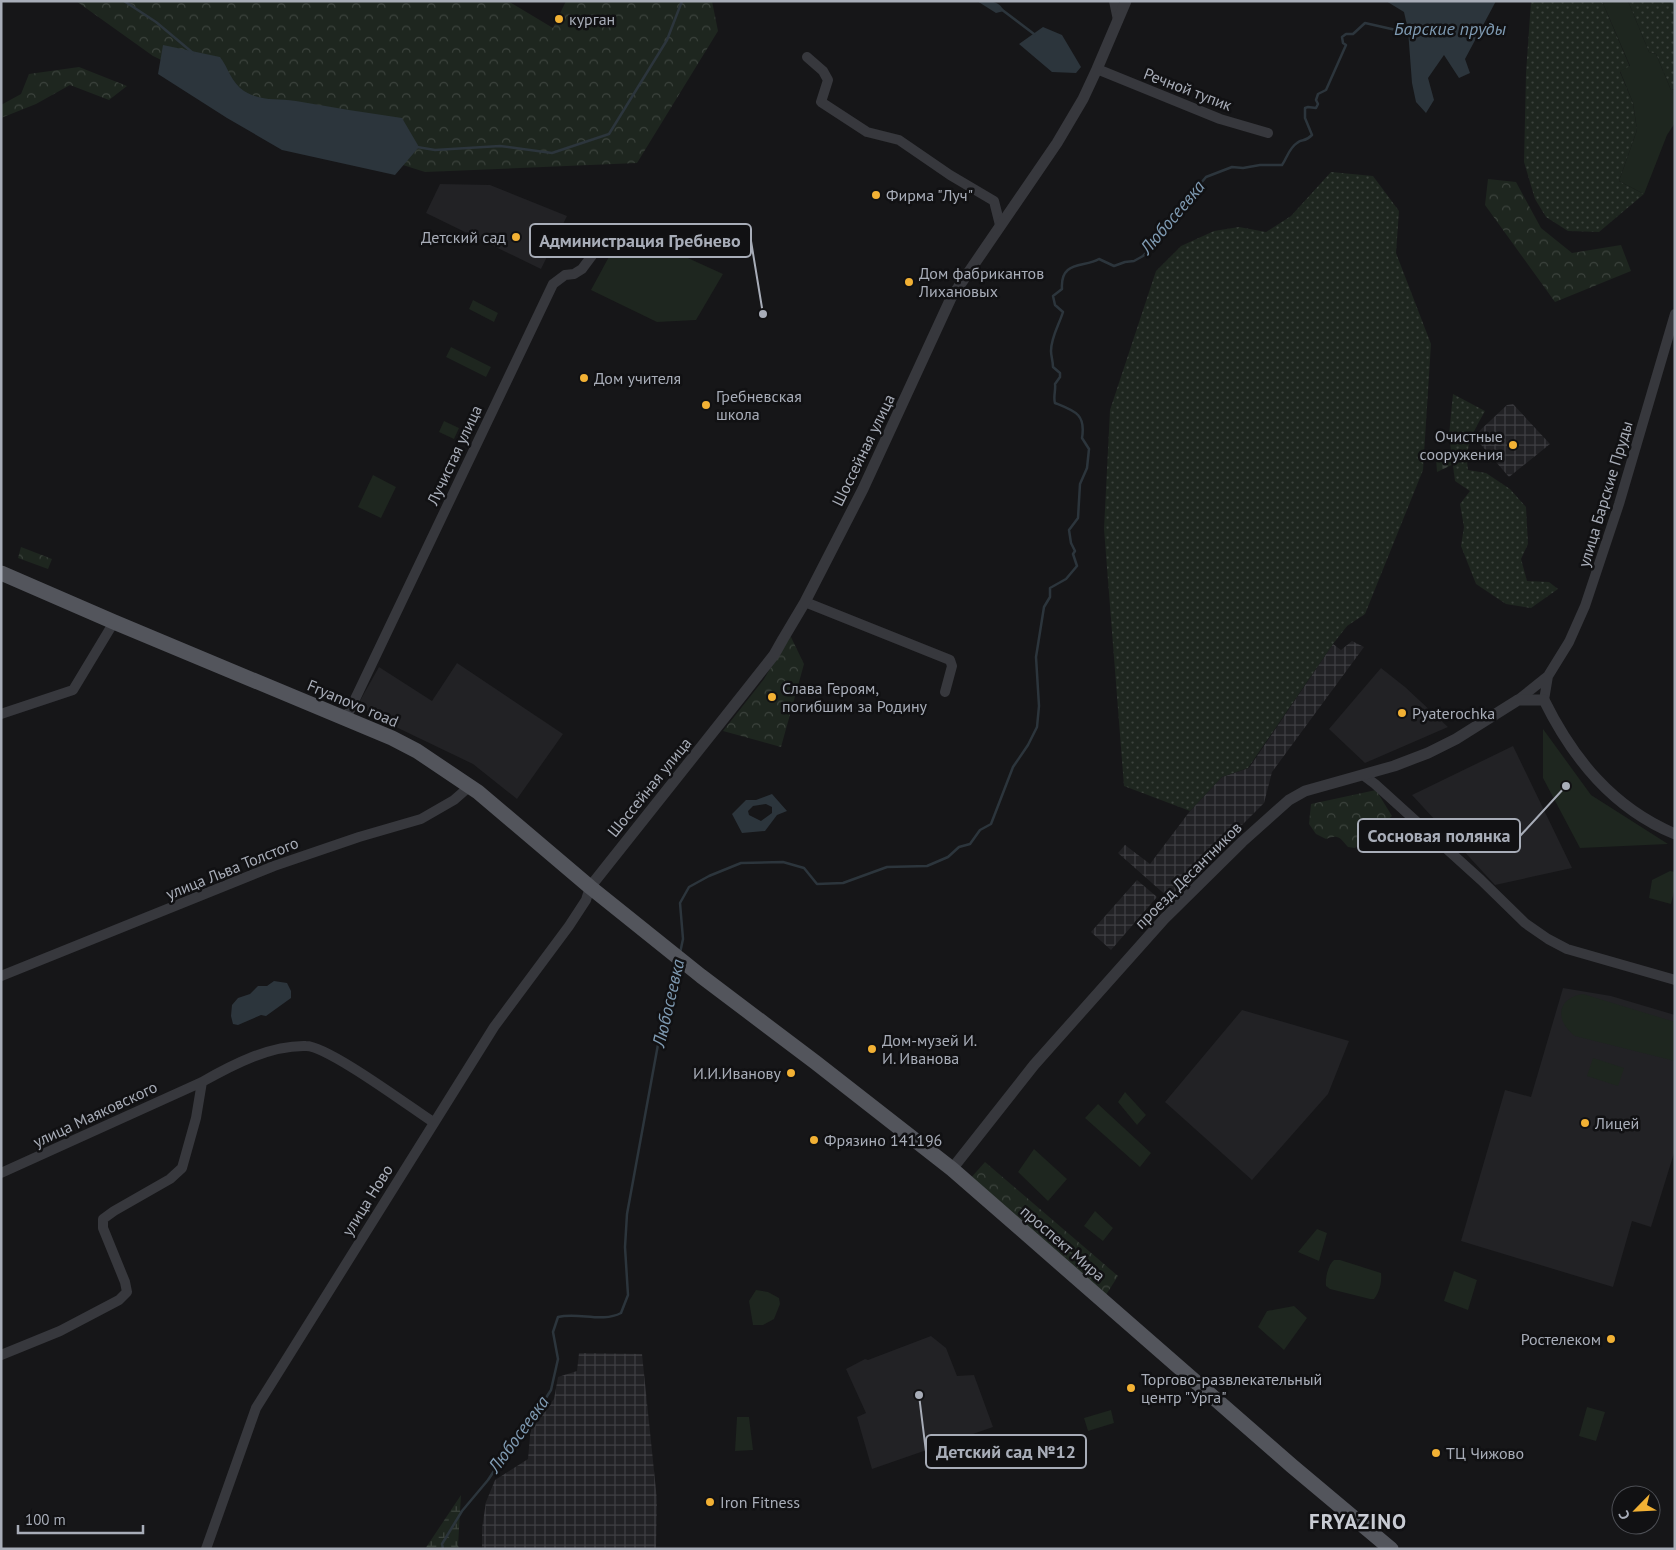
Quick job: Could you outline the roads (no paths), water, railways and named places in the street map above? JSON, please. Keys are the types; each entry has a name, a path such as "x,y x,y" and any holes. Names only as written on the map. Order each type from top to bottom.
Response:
{"main road":[{"name":"Fryanovo road","path":"1,573 346,718 411,748 470,786 590,887 701,976"},
{"name":"проспект Мира","path":"701,976 815,1062 952,1170 1292,1466 1391,1549"}],"street":[{"path":"1114,1 1118,20"},
{"name":"Шоссейная улица","path":"590,887 680,776 774,655 805,602 886,443 951,298 1057,143 1083,99 1126,1"},
{"path":"807,57 823,71 828,80 821,102 867,132 899,140 994,201 1000,225"},
{"name":"Речной тупик","path":"1097,69 1220,119 1268,133"},
{"name":"Лучистая улица","path":"346,718 552,284 561,277 574,274 582,269 608,234 616,228"},
{"name":"улица Барские Пруды","path":"1548,676 1569,642 1585,606 1619,504 1675,314"},
{"path":"805,602 950,660 952,666 945,692"},
{"path":"1,714 72,690 114,622"},
{"path":"1548,676 1544,700 1563,736 1583,764 1610,793 1638,814 1675,834"},
{"path":"1518,700 1548,676"},
{"path":"1518,700 1544,700"},
{"name":"проезд Десантников","path":"952,1170 1034,1065 1164,919 1277,810 1305,791 1428,754 1456,739 1518,700"},
{"path":"1363,775 1481,880 1526,923 1548,939 1567,949 1675,980"},
{"name":"улица Льва Толстого","path":"1,976 274,866 359,837 421,819 454,800 470,786"},
{"name":"улица Ново","path":"206,1549 256,1408 433,1122 494,1027 569,926 586,900 590,887"},
{"name":"улица Маяковского","path":"1,1173 202,1082 228,1067 262,1054 286,1048 308,1046 337,1058 433,1122"},
{"path":"1,1354 60,1330 119,1300 127,1292 125,1282 102,1228 104,1219 114,1211 170,1179 182,1168 196,1118 202,1082"}],"water":[{"path":"977,1 996,3 1004,11 996,13"},
{"name":"Барские пруды","path":"1386,1 1496,1 1465,59 1470,73 1459,78 1444,55 1428,78 1434,100 1426,113 1416,102 1412,83 1408,30 1404,12"},
{"path":"1043,27 1062,35 1081,67 1076,73 1052,72 1019,44"},
{"path":"163,45 220,57 240,87 257,97 296,101 402,118 419,147 395,175 282,150 158,74"},
{"path":"772,794 787,811 777,815 765,831 742,833 732,814 746,800 756,800","holes":["766,804 772,807 772,813 761,821 749,815 748,811 753,806"]},
{"path":"274,981 287,983 291,991 291,998 266,1016 261,1015 238,1025 233,1024 231,1016 232,1005 238,998 250,994 258,986 267,986"}],"waterway":[{"path":"124,1 156,22 193,53"},
{"path":"417,147 435,150 500,146 552,153 609,134 667,40 682,1"},
{"path":"1001,9 1034,34"},
{"name":"Любосеевка","path":"680,953 683,939 680,903 689,887 709,876 741,863 783,862 804,868 817,884 843,883 887,867 927,866 948,857 959,847 970,844 980,830 991,824 1013,767 1028,745 1037,727 1039,706 1036,657 1044,607 1050,597 1050,588 1066,579 1077,566 1069,530 1078,518 1080,484 1087,468 1089,449 1082,438 1083,430 1078,414 1055,403 1055,384 1060,377 1060,373 1053,367 1051,351 1054,336 1063,312 1055,305 1053,296 1062,289 1062,280 1065,273 1074,266 1099,259 1114,266 1134,261 1143,256 1153,246 1161,232 1206,177 1232,167 1282,165 1294,145 1312,135 1305,118 1305,108 1316,108 1318,94 1326,90 1346,45 1343,43 1342,37 1346,34 1353,34 1365,23 1396,30 1410,29"},
{"name":"Любосеевка","path":"443,1549 442,1544 462,1511 488,1480 515,1435 540,1407 551,1390 558,1359 553,1332 558,1317 606,1317 621,1313 628,1295 625,1247 627,1214 659,1039 672,998 678,964"}],"place":[{"name":"курган","path":"559,19"},
{"name":"Фирма \"Луч\"","path":"876,195"},
{"name":"Детский сад","path":"516,237"},
{"name":"Дом фабрикантов Лихановых","path":"909,282"},
{"name":"Администрация Гребнево","path":"763,314"},
{"name":"Дом учителя","path":"584,378"},
{"name":"Гребневская школа","path":"706,405"},
{"name":"Очистные сооружения","path":"1513,445"},
{"name":"Слава Героям, погибшим за Родину","path":"772,697"},
{"name":"Pyaterochka","path":"1402,713"},
{"name":"Сосновая полянка","path":"1566,786"},
{"name":"Дом-музей И. И. Иванова","path":"872,1049"},
{"name":"И.И.Иванову","path":"791,1073"},
{"name":"Лицей","path":"1585,1123"},
{"name":"Фрязино 141196","path":"814,1140"},
{"name":"Ростелеком","path":"1611,1339"},
{"name":"Торгово-развлекательный центр \"Урга\"","path":"1131,1388"},
{"name":"Детский сад №12","path":"919,1395"},
{"name":"ТЦ Чижово","path":"1436,1453"},
{"name":"Iron Fitness","path":"710,1502"}],"district":[{"name":"FRYAZINO","path":"1358,1521"}]}
